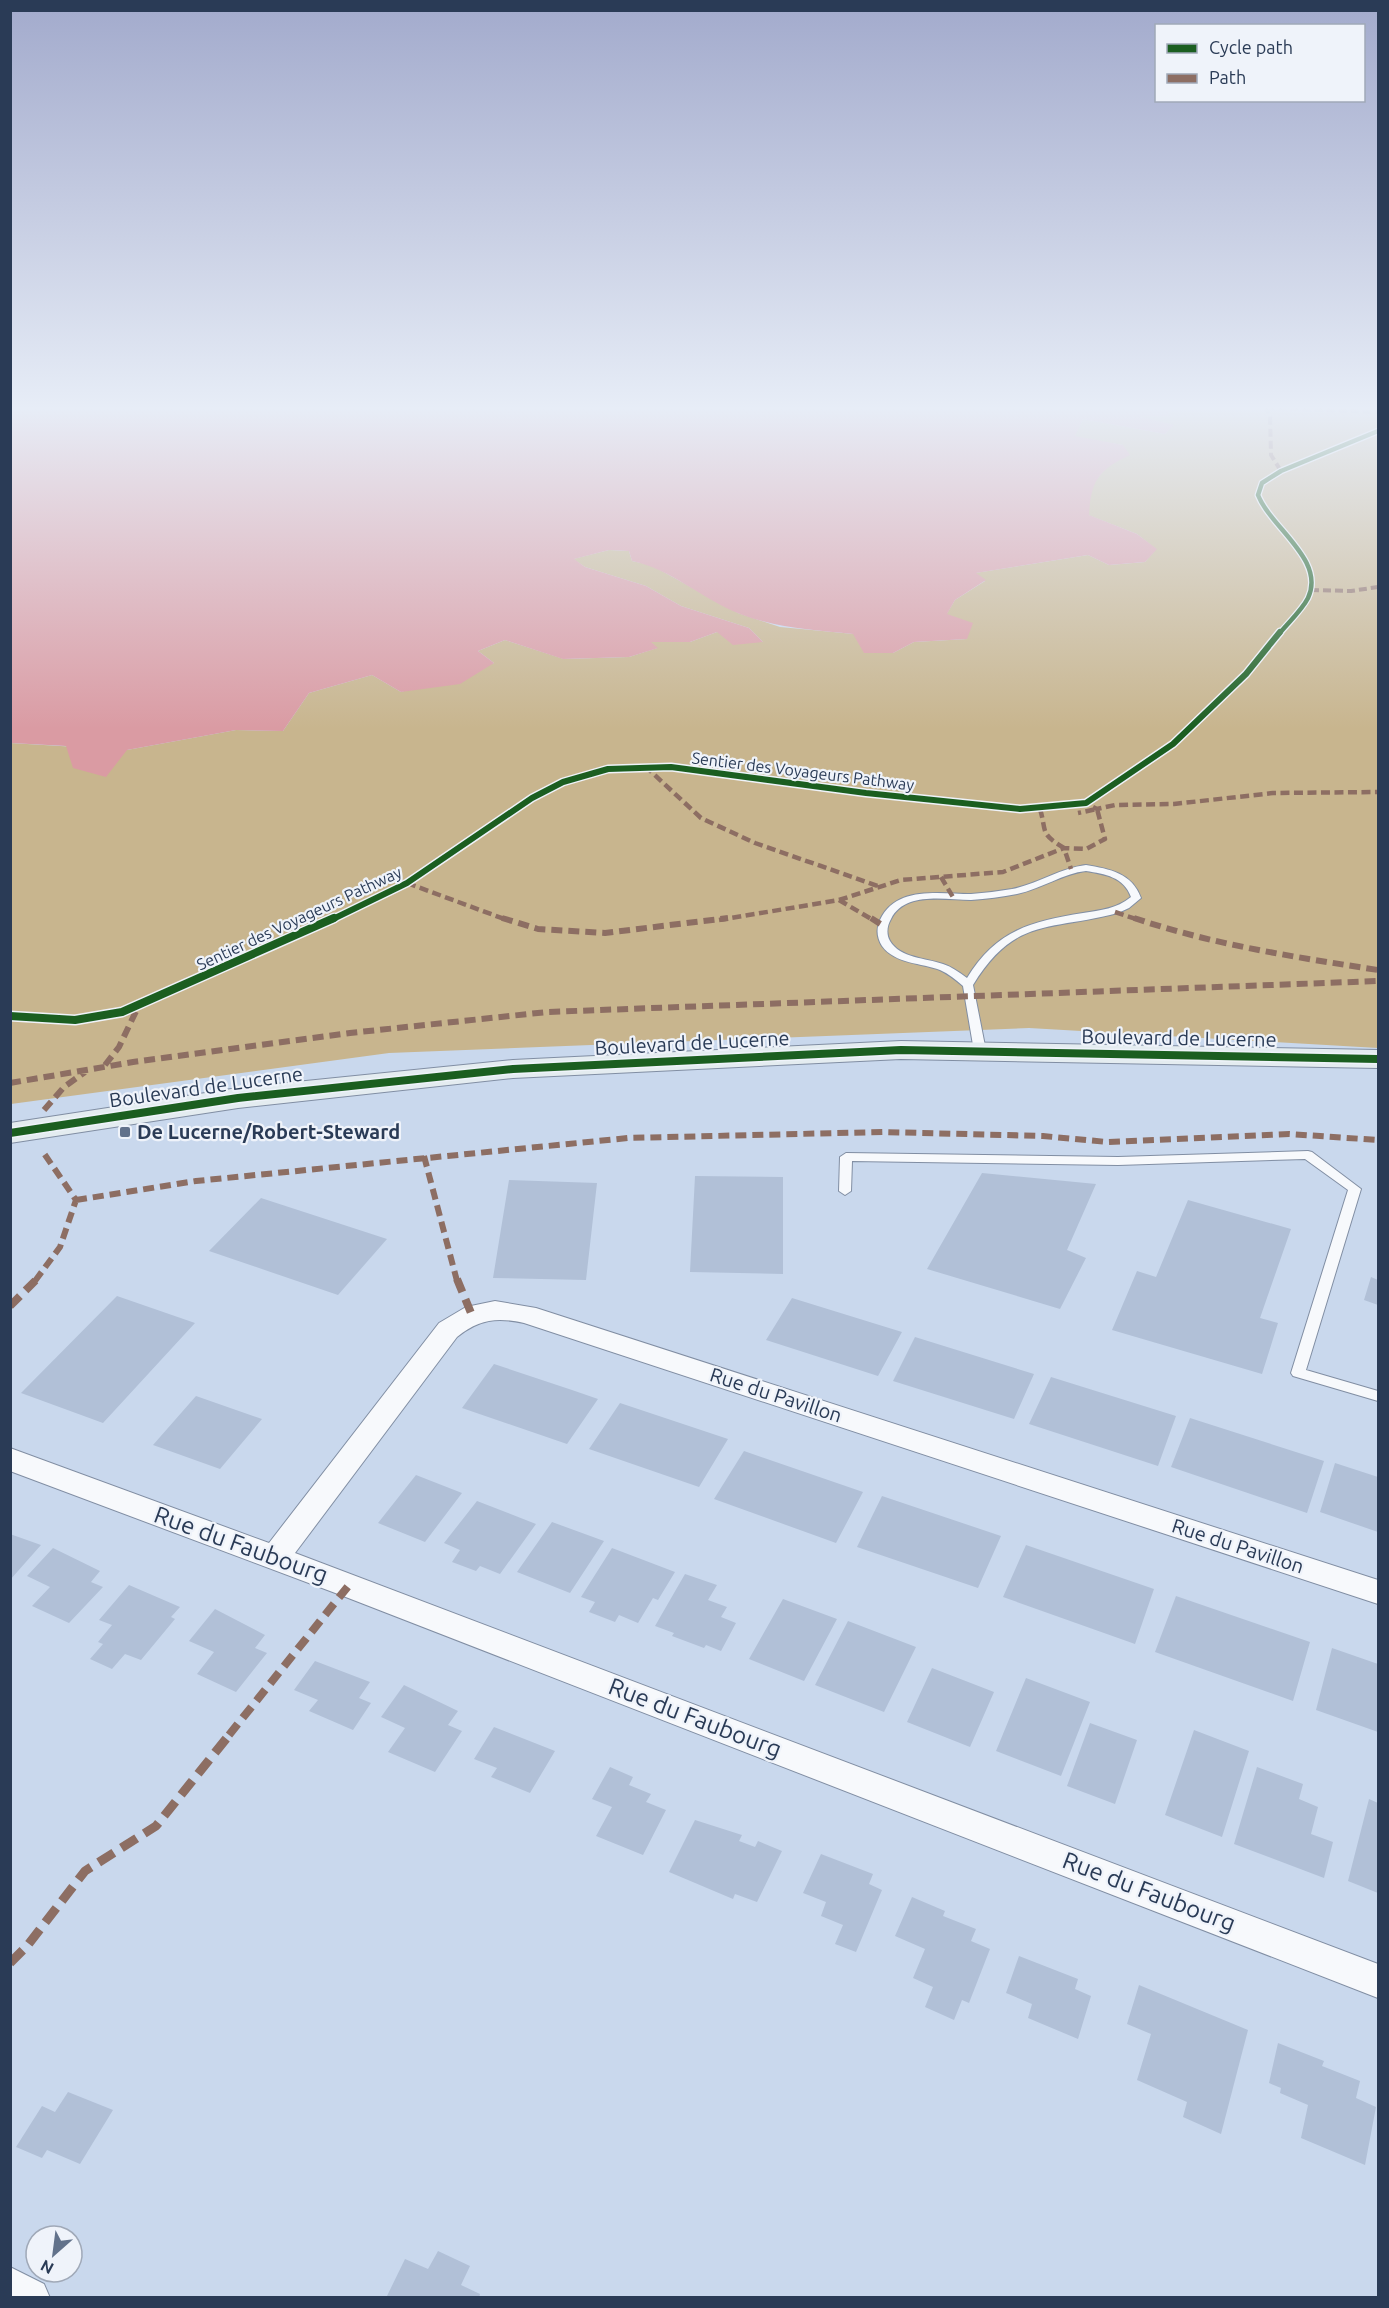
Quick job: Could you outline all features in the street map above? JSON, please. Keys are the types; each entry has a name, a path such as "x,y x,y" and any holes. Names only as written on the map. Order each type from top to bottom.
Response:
{"main road":[{"name":"Boulevard de Lucerne","path":"10,1133 238,1098 513,1069 901,1050 1378,1059"}],"street":[{"name":"Rue du Pavillon","path":"274,1558 448,1330 471,1313 487,1309 506,1309 1378,1592"},
{"name":"Rue du Faubourg","path":"10,1459 1378,1981"},
{"path":"10,2287 30,2298"}],"lane":[{"path":"968,985 944,968 904,956 893,950 883,939 882,925 888,914 899,904 915,898 980,897 1002,893 1043,884 1071,869 1086,868 1113,873 1125,879 1134,888 1136,898 1127,906 1114,912 1036,924 1003,941 981,961 968,985 980,1051"},
{"path":"845,1191 846,1157 1119,1161 1308,1155 1355,1189 1298,1372 1378,1396"}],"shaded area":[{"path":"11,514 1089,514 1137,534 1157,549 1145,562 1109,565 1088,555 976,573 986,580 955,600 947,614 973,623 967,639 914,642 893,653 864,653 853,634 810,630 740,614 673,577 632,561 629,551 609,550 574,559 585,567 646,586 681,606 749,628 763,642 733,645 717,632 690,642 651,642 658,648 629,657 563,659 505,640 478,651 494,663 460,684 401,692 372,675 309,693 283,731 236,730 127,750 106,777 73,768 66,746 11,743"},
{"path":"1378,514 1378,1048 1029,1028 389,1053 11,1104 10,743 127,750 236,730 283,731 309,693 372,675 401,692 494,663 478,651 505,640 564,659 629,657 657,648 650,642 690,642 717,632 763,642 749,628 681,606 646,586 585,567 573,559 609,550 629,551 632,561 651,565 738,613 780,627 854,634 893,653 914,642 967,639 946,615 955,600 985,581 975,573 1088,555 1109,565 1145,562 1156,549 1137,534 1088,515"}],"building":[{"path":"982,1173 1096,1184 1067,1250 1086,1258 1060,1309 927,1269"},
{"path":"695,1176 783,1177 783,1274 690,1272"},
{"path":"509,1180 597,1183 586,1280 493,1278"},
{"path":"261,1198 387,1239 338,1295 209,1251"},
{"path":"1188,1200 1291,1229 1260,1318 1278,1323 1262,1374 1112,1330 1137,1271 1156,1277"},
{"path":"1371,1277 1378,1280 1378,1305 1364,1300"},
{"path":"117,1296 195,1323 103,1423 21,1393"},
{"path":"792,1298 902,1332 878,1376 766,1340"},
{"path":"915,1337 1034,1374 1014,1419 893,1381"},
{"path":"494,1364 598,1399 567,1444 462,1408"},
{"path":"1051,1377 1176,1416 1158,1466 1029,1424"},
{"path":"196,1396 262,1419 220,1469 153,1445"},
{"path":"620,1403 728,1439 699,1487 589,1449"},
{"path":"1190,1418 1324,1461 1307,1513 1171,1467"},
{"path":"744,1451 863,1492 836,1543 714,1499"},
{"path":"1335,1463 1378,1477 1378,1532 1320,1512"},
{"path":"416,1475 462,1493 425,1542 378,1523"},
{"path":"882,1496 1001,1536 978,1588 857,1547"},
{"path":"477,1501 536,1524 500,1574 480,1566 476,1571 452,1562 460,1550 444,1543"},
{"path":"552,1522 604,1541 570,1593 517,1572"},
{"path":"10,1534 41,1545 10,1580"},
{"path":"1026,1545 1154,1589 1135,1644 1003,1597"},
{"path":"53,1548 100,1571 91,1582 103,1587 69,1623 32,1606 50,1587 27,1576"},
{"path":"612,1548 675,1572 658,1600 653,1598 638,1623 619,1615 615,1622 589,1612 595,1602 581,1597"},
{"path":"685,1574 717,1585 708,1600 727,1607 721,1617 736,1623 721,1651 706,1645 704,1648 672,1636 674,1633 655,1626"},
{"path":"129,1585 180,1607 171,1617 175,1619 141,1660 125,1654 112,1669 90,1659 103,1644 98,1642 112,1625 99,1620"},
{"path":"1176,1596 1310,1642 1293,1701 1155,1652"},
{"path":"783,1599 837,1619 804,1681 749,1659"},
{"path":"215,1609 265,1635 255,1648 267,1653 236,1692 197,1674 214,1652 189,1641"},
{"path":"848,1621 916,1647 884,1712 815,1685"},
{"path":"1332,1648 1378,1664 1378,1732 1316,1710"},
{"path":"315,1661 370,1682 359,1698 371,1703 353,1730 309,1711 318,1700 294,1690"},
{"path":"932,1668 994,1692 970,1747 907,1722"},
{"path":"1026,1678 1090,1702 1061,1776 996,1751"},
{"path":"404,1685 458,1711 448,1725 462,1731 435,1772 388,1752 405,1728 381,1717"},
{"path":"1090,1723 1137,1740 1115,1804 1067,1786"},
{"path":"494,1727 555,1751 530,1793 491,1777 497,1768 474,1759"},
{"path":"1194,1730 1249,1751 1222,1837 1165,1815"},
{"path":"610,1767 633,1777 629,1785 651,1794 646,1802 666,1810 643,1855 596,1836 612,1807 592,1799"},
{"path":"1257,1767 1303,1784 1299,1799 1318,1807 1311,1834 1333,1842 1324,1878 1234,1844"},
{"path":"1369,1799 1378,1803 1378,1893 1348,1881"},
{"path":"695,1820 742,1835 739,1841 755,1847 758,1841 782,1851 757,1902 735,1894 733,1899 669,1872"},
{"path":"821,1854 873,1874 869,1884 882,1890 856,1952 835,1944 843,1925 821,1916 826,1902 803,1893"},
{"path":"912,1897 945,1911 943,1916 976,1929 971,1941 990,1949 969,2003 962,2000 954,2020 925,2007 933,1987 913,1978 925,1949 895,1936"},
{"path":"1019,1956 1078,1979 1075,1989 1091,1996 1078,2039 1028,2018 1032,2004 1006,1993"},
{"path":"1139,1985 1248,2030 1221,2134 1183,2117 1187,2102 1137,2080 1151,2034 1127,2024"},
{"path":"1278,2043 1324,2061 1322,2066 1360,2081 1356,2098 1376,2107 1365,2165 1301,2138 1308,2105 1280,2093 1281,2088 1269,2083"},
{"path":"68,2092 113,2110 80,2164 47,2150 42,2158 16,2147 42,2106 55,2112"},
{"path":"438,2251 470,2266 461,2285 480,2294 479,2298 386,2298 405,2259 428,2269"}],"marked path":[{"path":"1311,590 1351,591 1378,587"},
{"path":"645,766 701,818 755,843 878,886"},
{"path":"1093,807 1097,809 1115,805 1174,804 1273,793 1378,792"},
{"path":"1040,809 1042,816 1040,819 1047,838 1064,848 1071,869"},
{"path":"407,883 487,914 538,929 605,933 701,923 839,900 901,880 1003,872 1064,848 1086,849 1105,839 1097,809 1078,813"},
{"path":"941,877 953,897"},
{"path":"839,900 882,925"},
{"path":"1115,912 1180,934 1262,952 1378,970"},
{"path":"10,1083 133,1062 350,1033 547,1012 1378,981"},
{"path":"105,1065 119,1047 138,1007"},
{"path":"44,1110 64,1087 85,1072"},
{"path":"76,1200 196,1181 628,1138 883,1132 1043,1136 1107,1142 1289,1134 1378,1140"},
{"path":"10,1306 53,1259 66,1234 76,1200 43,1152"},
{"path":"424,1156 461,1294 471,1313"},
{"path":"10,1963 27,1946 85,1871 156,1826 349,1585"}],"cycle path":[{"name":"Sentier des Voyageurs Pathway","path":"10,1016 59,1021 91,1019 138,1007 362,906 407,883 532,798 563,782 608,769 645,766 671,767 866,793 1020,809 1040,809 1086,803 1173,744 1246,674 1308,598 1313,578 1309,563 1267,514"},
{"path":"10,1133 238,1098 513,1069 901,1050 1378,1059"}],"place":[{"name":"De Lucerne/Robert-Steward","path":"125,1132"}]}
